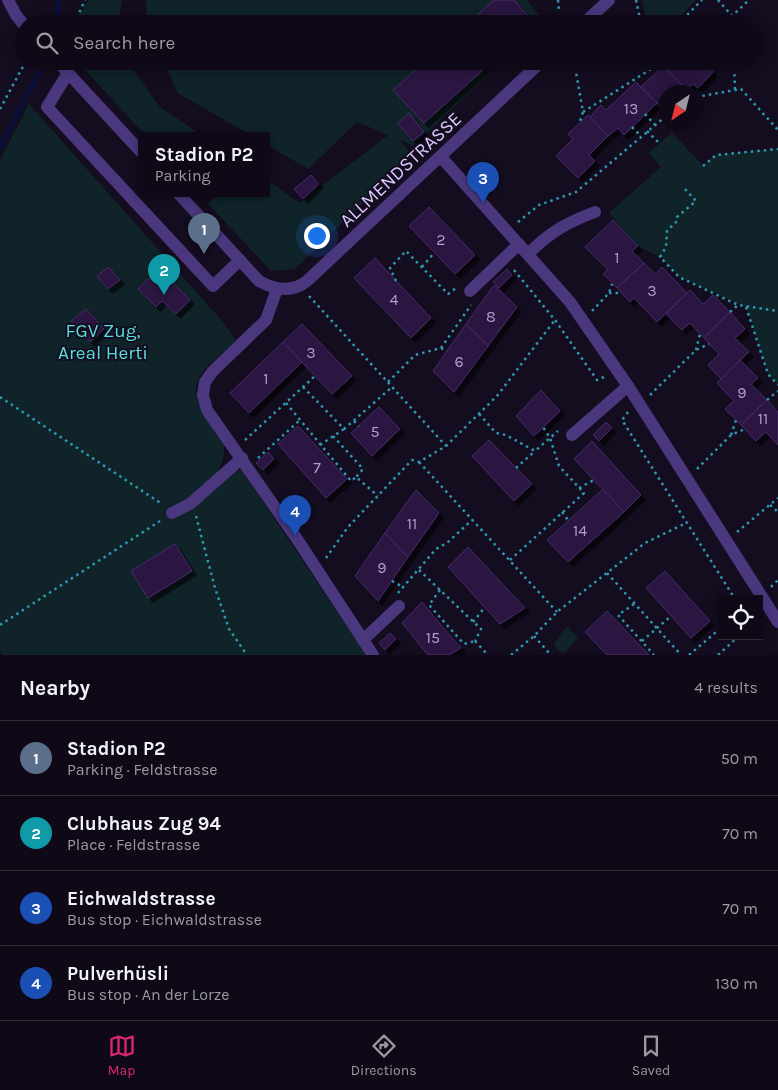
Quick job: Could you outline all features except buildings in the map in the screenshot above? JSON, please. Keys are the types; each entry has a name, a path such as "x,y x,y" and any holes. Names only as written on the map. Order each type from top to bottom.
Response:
{"street":[{"path":"8,0 16,15"},
{"path":"593,15 609,0"},
{"name":"ALLMENDSTRASSE","path":"302,286 533,70"},
{"path":"138,149 68,72 48,107 213,286 240,260"},
{"path":"441,157 570,302 623,390 757,595"},
{"path":"182,197 259,281 277,289 302,286"},
{"path":"528,254 547,236 566,223 595,212"},
{"path":"469,290 519,244"},
{"path":"277,289 266,320 213,371 205,382 203,395 207,410 242,458 373,655"},
{"path":"568,430 623,390"},
{"path":"172,513 190,504 242,458"},
{"path":"763,604 778,622"},
{"path":"363,640 399,606"}],"path":[{"path":"78,15 85,0"},
{"path":"558,0 559,12"},
{"path":"636,0 639,15"},
{"path":"687,15 702,0"},
{"path":"718,0 731,15"},
{"path":"733,15 749,0"},
{"path":"0,109 21,70"},
{"path":"576,70 583,112 579,124"},
{"path":"583,112 649,70"},
{"path":"734,70 735,90"},
{"path":"703,96 741,89 778,130"},
{"path":"645,114 655,125"},
{"path":"515,225 539,205 576,192 658,123"},
{"path":"632,128 641,136"},
{"path":"647,131 659,143"},
{"path":"703,166 716,155 778,149"},
{"path":"685,189 696,201 677,217 677,222 667,231 666,248 660,257 679,277 738,305 778,310"},
{"path":"396,281 390,268 406,251 448,294 469,290"},
{"path":"422,267 434,253"},
{"path":"518,266 513,271 554,320 597,380 607,376 623,390 629,410 622,420 732,595"},
{"path":"589,314 609,293 612,284"},
{"path":"302,286 446,446"},
{"path":"441,348 469,290"},
{"path":"609,293 621,293"},
{"path":"730,312 738,305"},
{"path":"746,307 768,374 778,385"},
{"path":"419,462 446,446 497,396 554,320"},
{"path":"696,350 700,334"},
{"path":"645,400 696,350 709,344"},
{"path":"388,382 415,355 441,348 447,351"},
{"path":"242,458 286,402 316,376"},
{"path":"303,387 344,429"},
{"path":"320,445 354,421 392,387"},
{"path":"767,400 778,391"},
{"path":"0,397 162,504 172,513 0,625"},
{"path":"286,402 320,445 324,453 351,481 363,469 333,436"},
{"path":"478,414 496,433 506,435 535,451"},
{"path":"242,458 300,420"},
{"path":"731,434 736,420"},
{"path":"354,421 359,426"},
{"path":"510,560 584,493 558,466 550,438 543,427"},
{"path":"692,473 731,434 745,429"},
{"path":"516,468 550,438 568,430"},
{"path":"317,571 348,527 412,460 419,462 557,612"},
{"path":"356,477 378,496"},
{"path":"579,488 594,480"},
{"path":"732,536 778,498"},
{"path":"190,504 197,516 214,588 229,629 246,655"},
{"path":"770,505 778,512"},
{"path":"562,512 568,520"},
{"path":"436,549 448,543 472,520"},
{"path":"511,655 534,636 557,612 645,544 686,523"},
{"path":"419,570 481,629 475,642"},
{"path":"607,573 681,655"},
{"path":"392,581 403,587"},
{"path":"440,590 429,605 464,644 475,642"},
{"path":"635,604 618,614 654,655"},
{"path":"473,622 486,607"},
{"path":"642,641 671,616"},
{"path":"442,626 446,624"},
{"path":"689,655 718,630"},
{"path":"631,636 634,633"},
{"path":"534,636 551,655"},
{"path":"718,655 735,640"},
{"path":"475,642 488,655"}],"green space":[{"path":"88,0 122,0 120,15 79,15"},
{"path":"146,0 527,0 539,15 147,15"},
{"path":"642,0 696,0 682,15 645,15"},
{"path":"85,70 133,70 159,106 197,132 142,132"},
{"path":"167,70 493,70 413,146 400,140 412,155 295,269 271,271 202,197 270,197 270,182 300,203 388,135 357,122 308,169 270,147 270,132 245,132 178,93"},
{"name":"FGV Zug, Areal Herti","path":"29,104 224,323 236,341 208,366 197,383 196,392 198,400 222,439 224,446 222,461 210,485 241,469 366,655 2,655 0,651 0,160"},
{"path":"672,132 703,166 716,155 778,149 778,385 768,374 746,307 679,277 660,257 638,246 609,213 661,167 649,153"},
{"path":"567,626 578,638 565,652 558,651 554,643"}],"waterway":[{"path":"58,0 58,15"},
{"path":"0,147 40,71"}],"place":[{"name":"Eichwaldstrasse","path":"483,203"},
{"name":"Stadion P2","path":"204,254"},
{"name":"Clubhaus Zug 94","path":"164,295"},
{"name":"Pulverhüsli","path":"295,536"}]}
